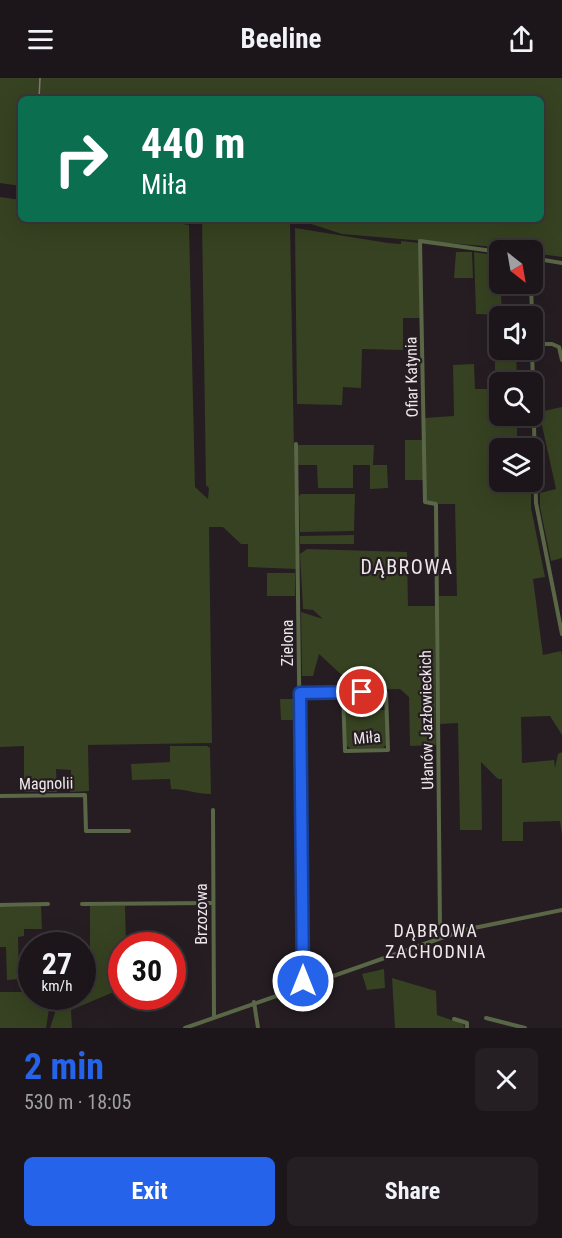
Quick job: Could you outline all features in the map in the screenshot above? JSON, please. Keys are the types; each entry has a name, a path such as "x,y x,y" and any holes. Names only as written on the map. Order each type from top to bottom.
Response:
{"street":[{"name":"Ofiar Katynia","path":"435,503 424,502 420,240 489,250"},
{"path":"543,260 562,263"},
{"path":"543,345 555,344 559,347 562,360"},
{"path":"532,360 536,503 562,634"},
{"name":"Zielona","path":"296,444 303,985"},
{"name":"Ułanów Jazłowieckich","path":"435,503 440,929 442,938"},
{"name":"Miła","path":"300,693 343,692 386,693 388,750 345,751 343,692"},
{"name":"Magnolii","path":"0,796 85,795 86,831 129,831"},
{"name":"Brzozowa","path":"213,810 214,1017"},
{"path":"82,904 213,903"},
{"path":"0,905 48,904"},
{"path":"185,1028 442,938 484,926 562,910"},
{"path":"254,1002 258,1028"},
{"path":"486,1018 525,1028"},
{"path":"454,1019 467,1023 467,1028"}],"green space":[{"path":"0,78 562,78 562,257 543,254 543,240 489,240 489,246 342,234 305,222 544,222 544,96 18,96 18,186 0,183"},
{"path":"0,197 18,200 18,222 170,222 189,225 195,487 208,499 209,488 206,485 202,222 290,222 296,569 248,567 248,544 241,544 223,527 209,527 212,743 88,745 89,791 70,792 71,770 56,769 57,792 24,792 24,746 0,747"},
{"path":"295,228 388,243 401,244 401,241 419,243 420,318 403,318 403,350 362,349 361,388 343,387 342,405 297,404"},
{"path":"456,252 472,252 473,278 454,278"},
{"path":"474,252 489,254 489,294 501,294 502,306 489,306 489,314 476,314"},
{"path":"495,360 516,360 517,372 495,372"},
{"path":"474,364 475,389 489,389 489,426 517,426 517,438 489,438 489,492 531,492 531,508 545,577 533,579 543,655 561,651 562,655 562,735 550,716 521,717 522,763 554,760 555,768 558,754 562,752 562,835 560,821 523,822 523,841 502,841 502,779 498,779 481,762 482,830 460,830 458,723 439,724 439,596 457,596 455,504 438,504 425,500 424,418 454,416 453,365"},
{"path":"562,407 562,558 551,561 540,507 540,493 556,489 542,426 543,411"},
{"path":"405,440 423,440 423,480 405,480"},
{"path":"298,445 374,445 373,465 387,465 388,488 370,489 370,465 353,465 353,488 318,488 317,465 298,465"},
{"path":"301,494 355,494 354,531 300,532 299,496"},
{"path":"354,535 354,544 300,544 300,536"},
{"path":"307,549 407,552 408,606 435,606 436,745 410,746 409,697 400,689 358,690 319,654 313,676 302,676 301,612 323,619 313,610 303,609 300,554"},
{"path":"267,573 295,573 295,596 267,596"},
{"path":"280,699 297,699 297,720 281,720"},
{"path":"346,710 386,710 386,745 383,748 351,749 346,745"},
{"path":"170,746 207,746 210,748 211,794 171,789 170,779 132,780 131,764 170,762"},
{"path":"41,906 42,929 24,929 24,932 18,932 18,979 7,980 6,947 0,947 0,907"},
{"path":"90,906 125,906 126,932 108,932 108,994 96,1000 96,932 90,932"},
{"path":"384,969 385,988 367,990 362,974"},
{"path":"392,978 436,991 437,1015 463,1024 465,1028 395,1028"},
{"path":"0,992 18,992 18,1010 49,1010 46,1028 0,1028"},
{"path":"55,1010 71,1010 72,1028 50,1028"}],"waterway":[{"path":"39,96 40,78"}],"district":[{"name":"DĄBROWA","path":"407,567"},
{"name":"DĄBROWA ZACHODNIA","path":"436,941"}],"route":[{"path":"303,981 300,693 362,692"}]}
